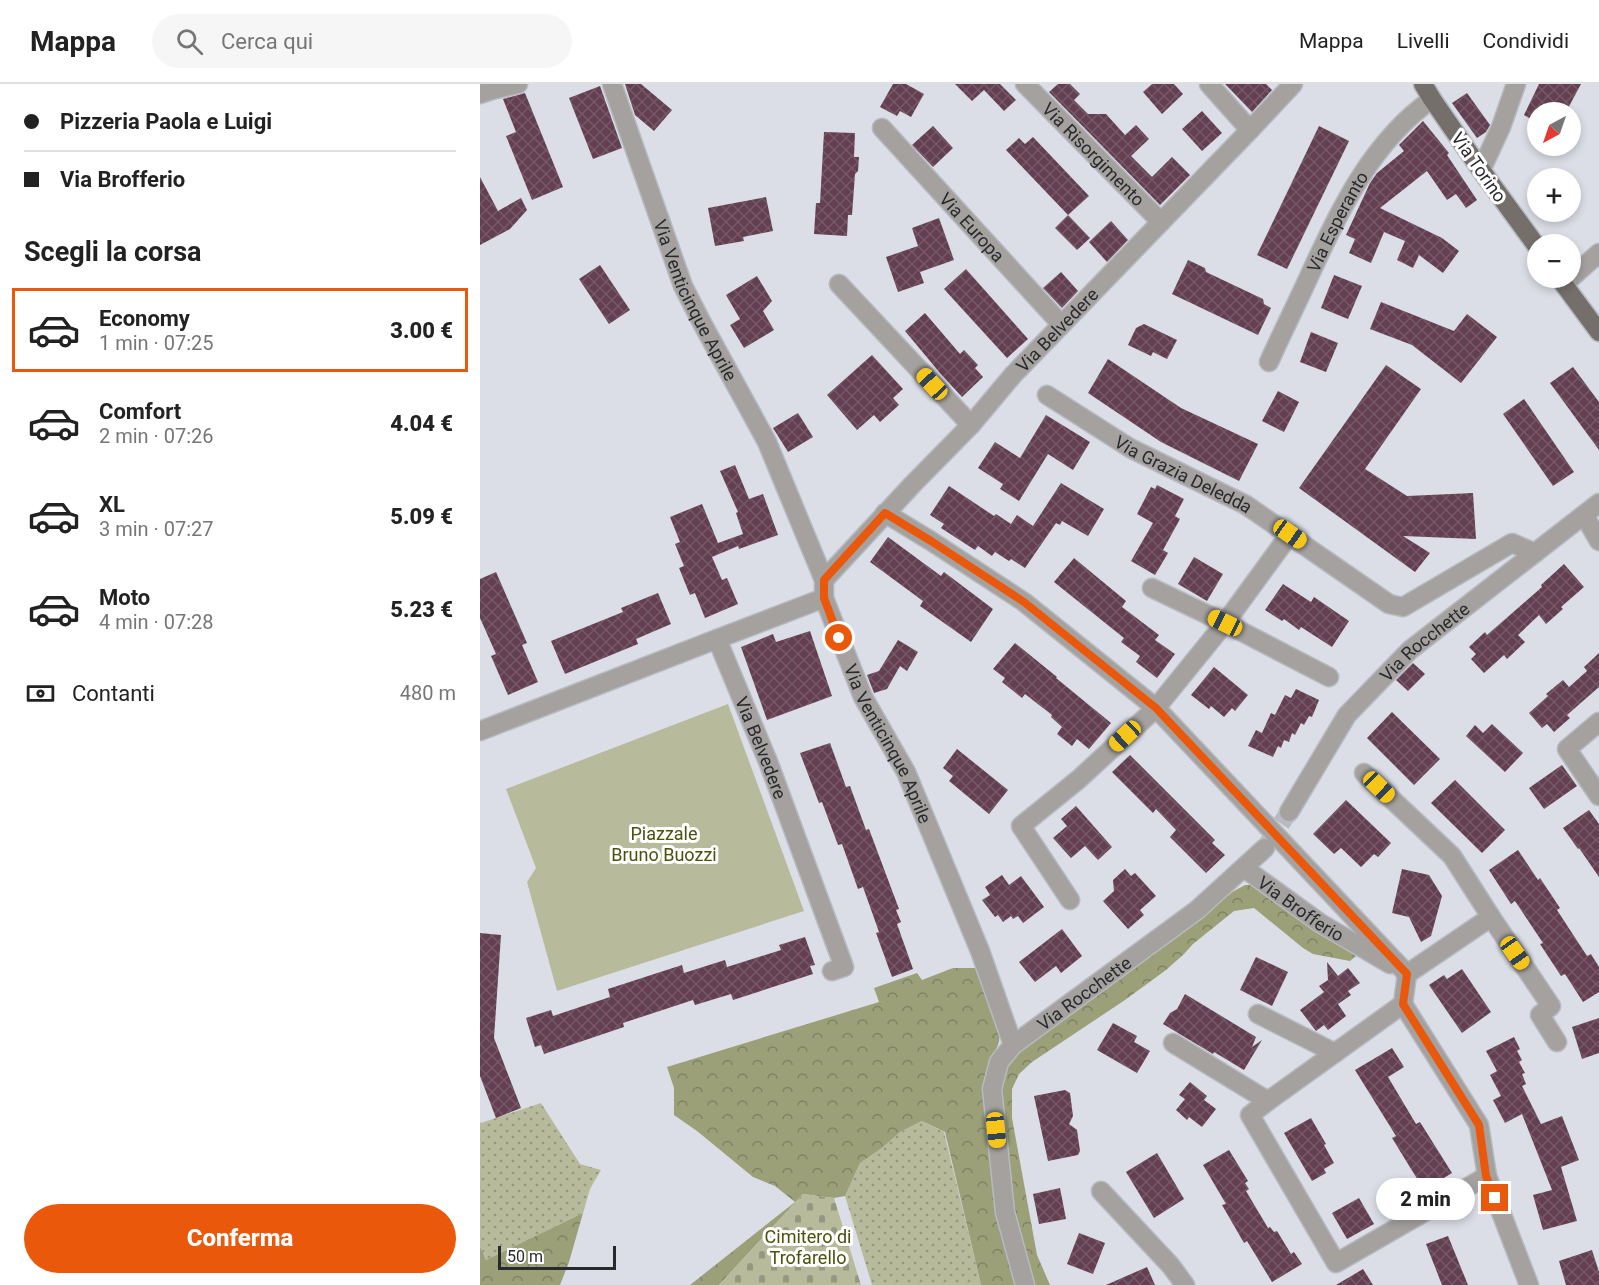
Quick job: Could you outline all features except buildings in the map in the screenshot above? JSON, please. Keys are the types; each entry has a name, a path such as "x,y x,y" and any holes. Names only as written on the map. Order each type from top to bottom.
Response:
{"main road":[{"name":"Via Torino","path":"1428,92 1528,234"},
{"path":"1566,288 1599,332"}],"street":[{"path":"480,94 518,84"},
{"name":"Via Venticinque Aprile","path":"612,84 683,286 767,442 863,697 906,772 980,951 1013,1045"},
{"name":"Via Risorgimento","path":"1025,84 1161,222"},
{"path":"1209,84 1250,130"},
{"name":"Via Belvedere","path":"838,969 769,764 717,639 824,589 885,513 971,425 1013,375 1293,84"},
{"path":"1481,170 1501,127 1516,84"},
{"name":"Via Esperanto","path":"1269,362 1337,216 1362,172 1391,136 1417,110 1428,92"},
{"name":"Via Europa","path":"882,128 1061,324"},
{"path":"1581,266 1599,253"},
{"path":"839,284 971,425"},
{"name":"Via Grazia Deledda","path":"1047,395 1130,448 1246,505 1389,604 1403,607 1512,543 1535,553"},
{"name":"Via Rocchette","path":"1289,812 1347,715 1410,650 1599,503"},
{"path":"885,513 1024,602 1156,708 1407,974"},
{"path":"1584,515 1599,541"},
{"path":"1070,900 1021,826 1079,779 1156,708 1225,623 1290,534"},
{"path":"1152,588 1329,677"},
{"path":"480,732 717,639"},
{"path":"1599,722 1567,749 1599,796"},
{"path":"1364,773 1452,856 1551,1006 1540,1015 1557,1042"},
{"name":"Via Rocchette","path":"1013,1045 1197,910 1265,848"},
{"name":"Via Brofferio","path":"1244,868 1320,923 1407,974"},
{"path":"1491,917 1407,974 1403,1004 1479,1125 1486,1176 1529,1285"},
{"path":"1403,1004 1250,1115 1336,1263 1486,1176"},
{"path":"1257,1014 1335,1053"},
{"path":"1173,1043 1268,1101"},
{"path":"1013,1045 999,1062 992,1089 1005,1212 1025,1285"},
{"path":"1101,1191 1171,1266 1185,1285"}],"green space":[{"name":"Piazzale Bruno Buozzi","path":"728,704 804,911 557,991 527,882 536,868 506,789"},
{"path":"1245,885 1257,885 1360,953 1350,961 1313,954 1254,908 1234,911 1193,944 1166,970 1032,1062 1019,1074 1012,1089 1012,1118 1037,1255 1050,1285 1032,1285 1011,1209 997,1092 1005,1063 1075,1005"},
{"path":"953,968 975,968 1000,1027 999,1042 986,1076 1017,1285 981,1285 945,1132 922,1121 900,1132 860,1163 845,1196 834,1198 803,1194 719,1285 690,1285 795,1202 775,1186 753,1177 674,1115 674,1088 667,1067 879,1002 874,988 917,973 922,980"},
{"path":"541,1103 580,1164 601,1170 590,1189 583,1213 486,1260 480,1247 480,1122"},
{"path":"922,1121 944,1132 981,1285 872,1285 845,1196 860,1163 900,1132"},
{"name":"Cimitero di Trofarello","path":"803,1194 834,1198 861,1285 719,1285"},
{"path":"583,1213 560,1285 480,1285 480,1247 486,1260"}],"tunnel":[{"path":"1266,846 1289,812"}],"route":[{"path":"839,638 824,598 824,580 885,513 1024,602 1156,708 1407,974 1403,1004 1479,1125 1486,1176 1495,1198"}]}
